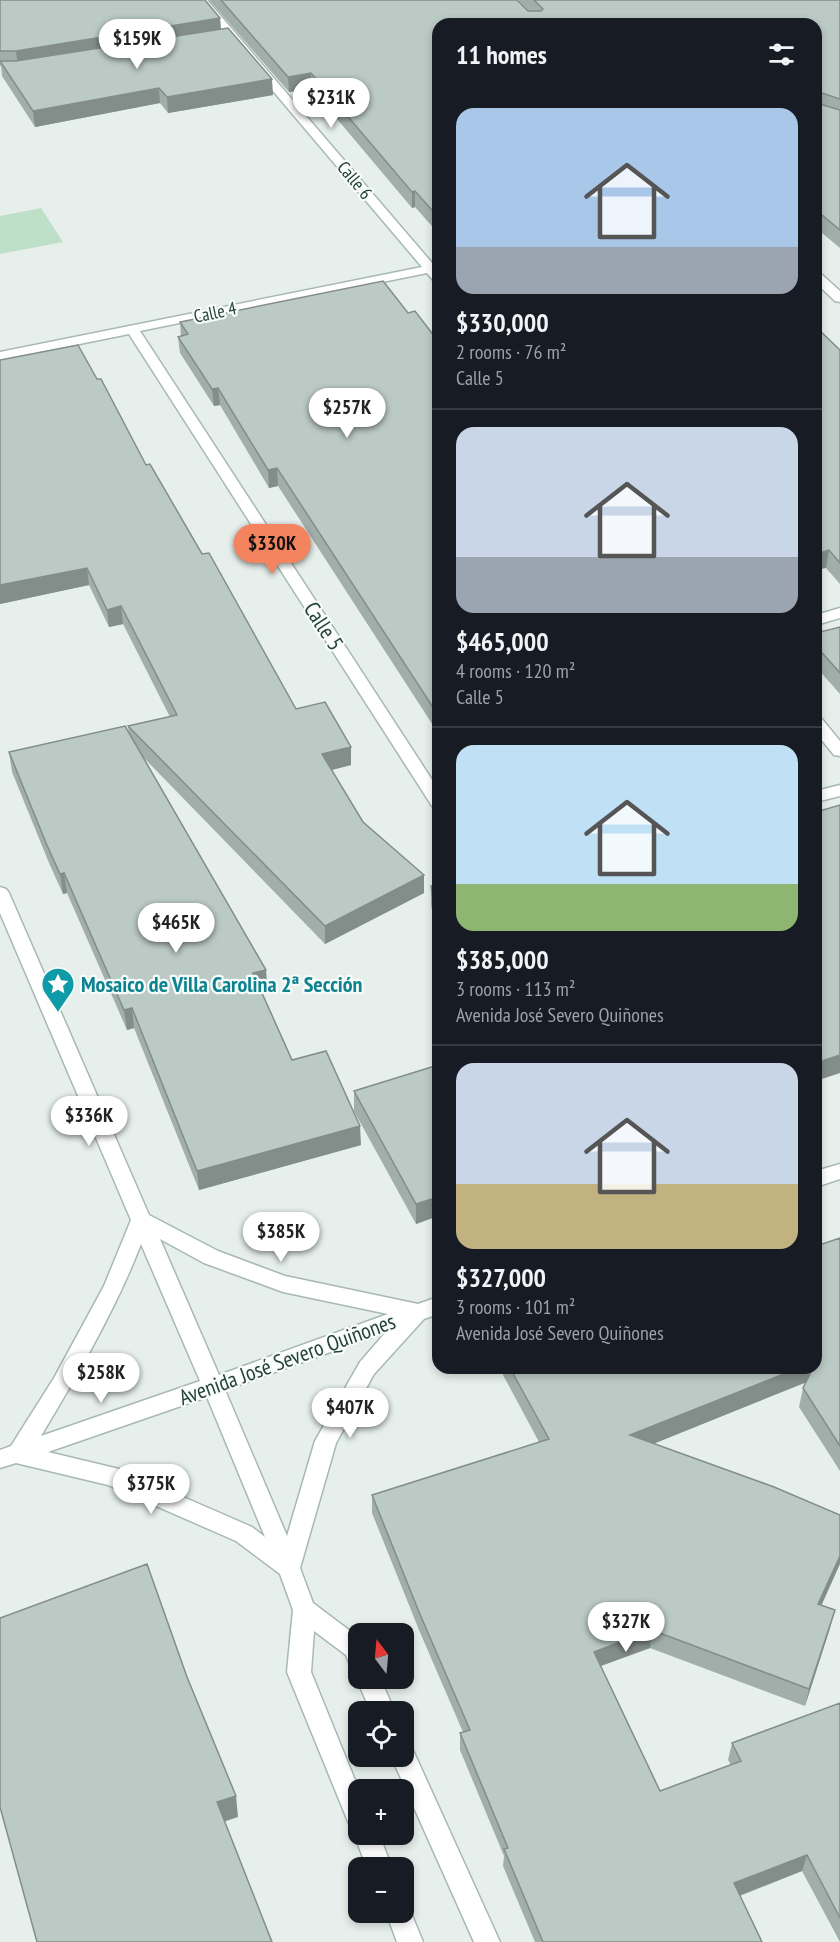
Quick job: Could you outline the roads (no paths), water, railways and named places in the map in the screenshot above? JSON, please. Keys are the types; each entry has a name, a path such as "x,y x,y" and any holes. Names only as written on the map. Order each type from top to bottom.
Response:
{"street":[{"name":"Calle 6","path":"201,0 226,38 432,272"},
{"name":"Calle 4","path":"0,356 432,274"},
{"path":"822,282 840,298"},
{"name":"Calle 5","path":"133,330 432,793"},
{"path":"822,618 840,613"},
{"path":"822,730 840,751"},
{"path":"822,795 840,790"},
{"path":"0,893 289,1568 304,1610 299,1672 348,1792"},
{"path":"822,1177 840,1170"},
{"path":"141,1220 211,1257 283,1284 417,1312 367,1368 326,1441 289,1568"},
{"path":"141,1220 114,1287 61,1384 9,1456 111,1476 244,1534 289,1568"},
{"name":"Avenida José Severo Quiñones","path":"9,1456 432,1307"},
{"path":"304,1610 348,1643"},
{"path":"408,1767 487,1942"},
{"path":"402,1923 410,1942"}],"place":[{"name":"Mosaico de Villa Carolina 2ª Sección","path":"58,1013"}]}
